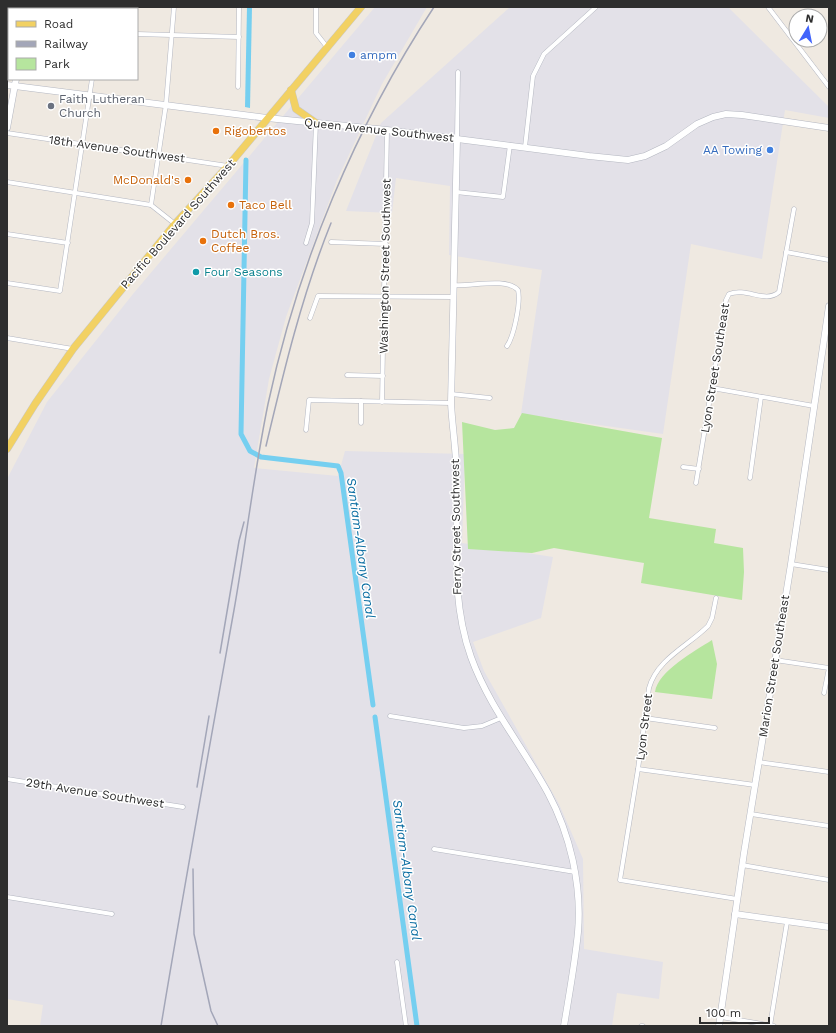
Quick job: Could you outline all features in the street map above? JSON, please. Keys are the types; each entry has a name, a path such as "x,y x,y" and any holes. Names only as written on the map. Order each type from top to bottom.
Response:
{"main road":[{"name":"Pacific Boulevard Southwest","path":"7,450 35,404 73,349 174,224 228,166 361,7"},
{"path":"291,90 296,109 316,123"}],"street":[{"path":"151,205 166,104 174,7"},
{"path":"238,87 239,7"},
{"path":"316,7 316,33 327,47"},
{"path":"525,147 533,76 544,54 596,7"},
{"path":"768,7 829,87"},
{"path":"138,34 239,37"},
{"name":"Ferry Street Southwest","path":"458,72 451,394 452,434 456,462 456,587 461,619 470,656 500,718 548,793 566,833 575,872 578,897 578,931 564,1026"},
{"path":"7,283 60,291 92,80"},
{"path":"7,128 16,82"},
{"name":"Queen Avenue Southwest","path":"7,85 16,82 90,96 166,104 267,118 387,130 628,160 646,156 666,146 697,124 726,114 742,114 829,128"},
{"path":"306,243 312,223 316,123"},
{"name":"Washington Street Southwest","path":"382,402 387,130"},
{"name":"18th Avenue Southwest","path":"7,133 228,166"},
{"path":"456,192 503,197 510,145"},
{"path":"7,182 151,205 174,224"},
{"name":"Lyon Street Southeast","path":"696,483 729,294 737,291 768,297 773,296 778,292 794,209"},
{"path":"7,234 68,244"},
{"path":"331,242 386,244"},
{"path":"786,252 829,260"},
{"path":"454,285 465,286 494,283 513,286 518,290 519,298 513,336 508,346"},
{"path":"310,318 318,296 453,297"},
{"name":"Marion Street Southeast","path":"719,1026 742,865 791,564 829,306"},
{"path":"7,338 73,349"},
{"path":"347,375 382,376"},
{"path":"712,388 814,406"},
{"path":"451,394 490,398"},
{"path":"750,478 761,397"},
{"path":"306,430 309,400 451,403"},
{"path":"361,401 361,423"},
{"path":"683,467 699,469"},
{"path":"791,564 829,570"},
{"name":"Lyon Street","path":"716,598 712,618 708,626 667,660 652,676 620,880 737,899"},
{"path":"775,660 829,668 824,693"},
{"path":"390,716 464,728 482,726 500,718"},
{"path":"645,718 715,728"},
{"path":"759,762 829,772"},
{"path":"638,769 755,785"},
{"name":"29th Avenue Southwest","path":"7,779 183,807"},
{"path":"751,814 829,826"},
{"path":"434,848 575,872"},
{"path":"742,865 829,880"},
{"path":"7,897 112,914"},
{"path":"735,914 829,928"},
{"path":"721,1017 771,1026 787,922"},
{"path":"397,962 406,1026"}],"shaded area":[{"path":"375,7 427,7 382,84 337,180 286,317 269,379 254,468 338,476 345,451 465,454 462,543 553,557 541,618 473,642 484,671 559,804 583,859 584,949 663,962 659,999 617,993 612,1026 40,1026 43,1005 7,999 7,479 47,402 133,294"},
{"path":"510,7 728,7 829,107 829,118 785,110 762,259 691,244 663,434 521,414 542,270 449,255 450,186 396,178 392,213 346,211 381,123"}],"green space":[{"path":"522,413 662,438 649,518 716,529 714,543 743,548 744,572 742,600 641,583 644,563 554,548 532,553 468,549 462,422 495,430 514,428"},
{"path":"712,640 717,664 712,699 655,692 658,684 670,669 678,662"}],"water":[{"path":"247,7 252,7 250,108 245,107"}],"waterway":[{"name":"Santiam-Albany Canal","path":"246,160 241,434 250,451 261,457 338,466 341,473 373,705"},
{"name":"Santiam-Albany Canal","path":"375,717 417,1026"}],"railway":[{"path":"161,1026 234,610 263,430 281,352 295,300 313,249 355,148 405,53 434,7"},
{"path":"266,446 302,305 331,223"},
{"path":"220,653 239,541 244,522"},
{"path":"197,787 209,716"},
{"path":"193,869 194,934 211,1011 218,1026"}],"place":[{"name":"ampm","path":"352,55"},
{"name":"Faith Lutheran Church","path":"51,106"},
{"name":"Rigobertos","path":"216,131"},
{"name":"AA Towing","path":"770,150"},
{"name":"McDonald's","path":"188,180"},
{"name":"Taco Bell","path":"231,205"},
{"name":"Dutch Bros. Coffee","path":"203,241"},
{"name":"Four Seasons","path":"196,272"}]}
